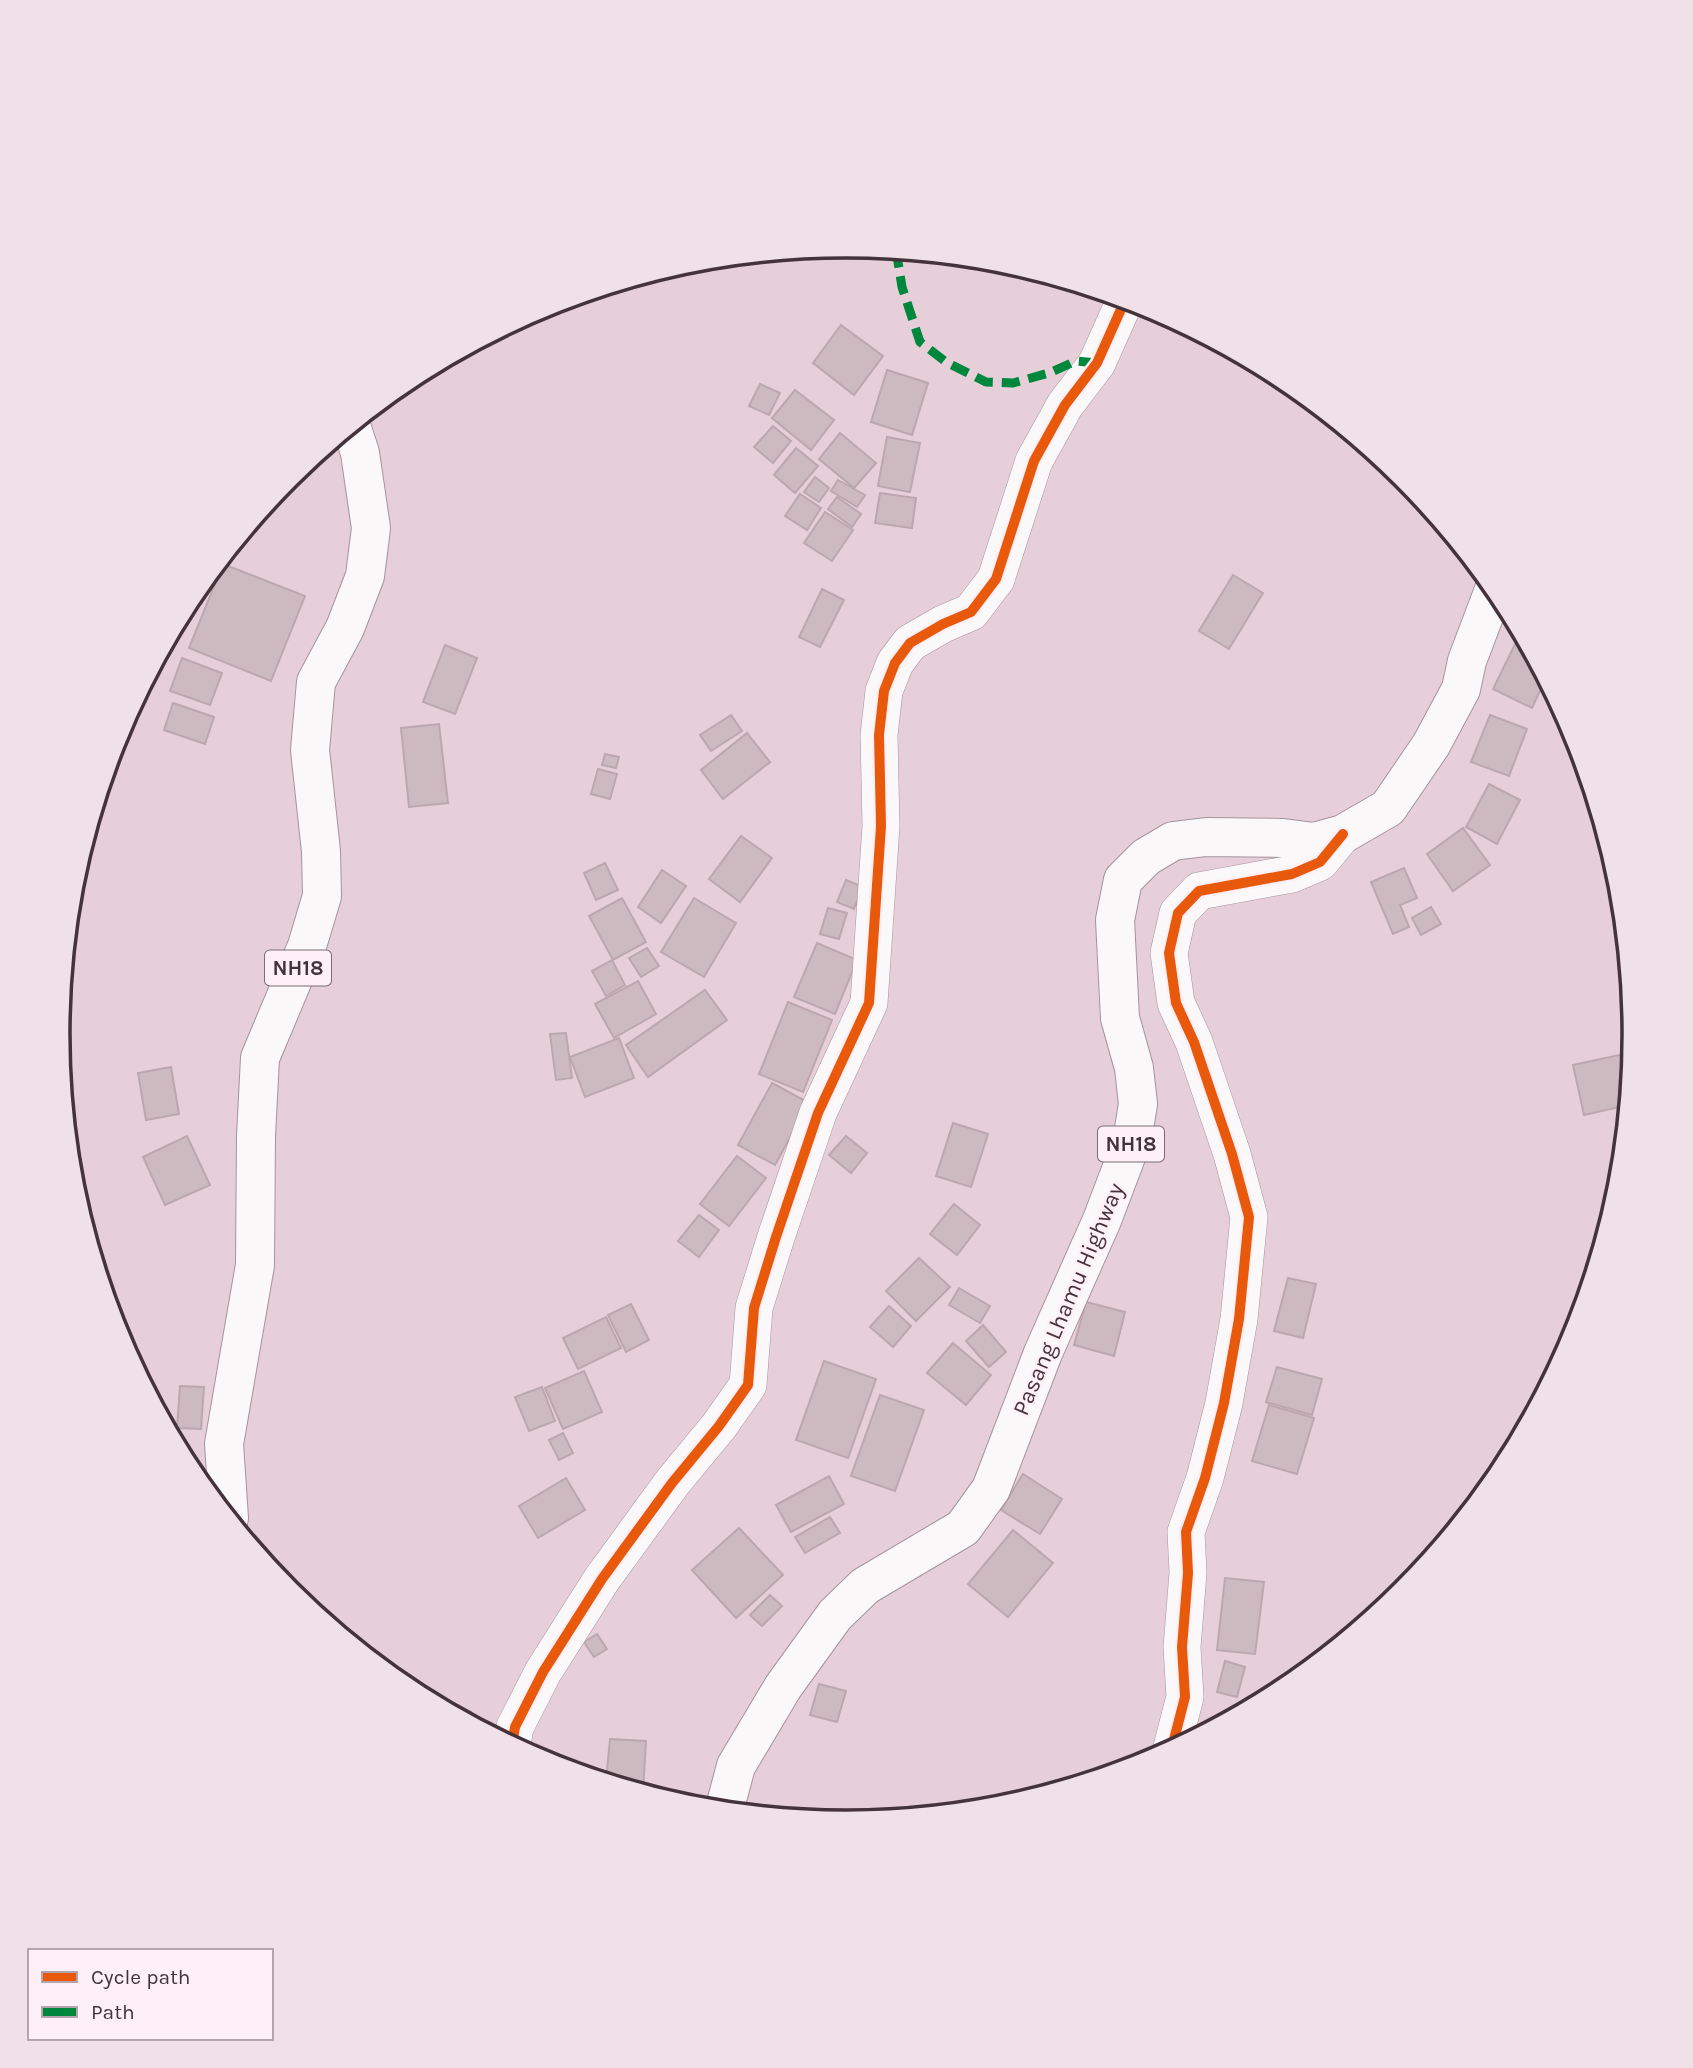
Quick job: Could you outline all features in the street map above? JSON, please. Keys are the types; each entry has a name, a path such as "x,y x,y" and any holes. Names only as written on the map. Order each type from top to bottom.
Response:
{"main road":[{"name":"NH18","path":"228,1504 224,1444 255,1265 256,1136 260,1058 307,946 322,896 321,851 310,750 316,682 345,628 365,576 371,527 360,453 354,434"},
{"name":"Pasang Lhamu Highway","path":"727,1801 736,1766 783,1687 835,1615 865,1586 963,1528 991,1489 1043,1353 1102,1220 1132,1141 1138,1104 1134,1068 1120,1017 1115,920 1123,880 1146,857 1173,841 1283,838 1314,842 1343,834 1388,808 1431,745 1461,689 1467,661 1490,600"}],"street":[{"path":"514,1735 515,1727 543,1672 602,1579 748,1385 754,1308 776,1237 818,1113 869,1003 881,826 879,735 884,691 895,663 910,643 971,612 996,579 1034,461 1065,405 1097,363 1123,309"},
{"path":"1175,1737 1185,1697 1182,1647 1188,1573 1186,1532 1205,1478 1224,1403 1239,1319 1249,1217 1233,1154 1194,1042 1176,1003 1169,953 1178,913 1199,891 1292,874 1320,862 1343,834"}],"building":[{"path":"841,325 883,356 854,395 813,363"},
{"path":"887,370 928,383 912,435 871,422"},
{"path":"760,384 780,393 769,415 749,406"},
{"path":"795,390 834,420 811,450 772,418"},
{"path":"773,426 791,441 773,463 754,447"},
{"path":"840,433 876,463 854,488 819,459"},
{"path":"887,437 920,443 910,492 878,486"},
{"path":"796,448 818,466 795,493 774,475"},
{"path":"815,477 829,488 819,502 804,492"},
{"path":"838,480 865,495 857,507 831,491"},
{"path":"880,493 916,498 912,528 875,523"},
{"path":"800,494 821,508 807,530 785,516"},
{"path":"837,497 861,514 852,527 828,509"},
{"path":"825,512 853,530 832,561 804,543"},
{"path":"227,566 305,596 271,681 189,648 216,581"},
{"path":"1233,575 1263,593 1229,649 1199,631"},
{"path":"822,589 844,600 820,647 799,637"},
{"path":"1516,642 1541,688 1532,708 1493,689"},
{"path":"445,645 477,658 455,714 423,702"},
{"path":"182,658 222,673 210,705 170,691"},
{"path":"173,703 214,717 205,744 164,730"},
{"path":"731,715 742,731 711,751 700,735"},
{"path":"1490,715 1527,729 1509,776 1471,762"},
{"path":"439,724 448,803 409,807 401,728"},
{"path":"747,733 770,762 723,799 701,770"},
{"path":"605,754 619,757 616,768 602,765"},
{"path":"598,769 617,774 610,799 591,794"},
{"path":"1489,784 1520,800 1497,844 1466,827"},
{"path":"1463,828 1490,865 1453,891 1427,854"},
{"path":"741,836 772,858 740,902 709,879"},
{"path":"605,863 618,890 596,900 584,873"},
{"path":"1404,868 1417,898 1400,905 1409,927 1393,934 1371,882"},
{"path":"662,870 686,886 661,923 638,907"},
{"path":"846,880 863,887 854,909 837,902"},
{"path":"622,898 646,942 613,960 589,916"},
{"path":"694,898 736,923 704,977 661,952"},
{"path":"1431,907 1441,924 1421,935 1412,918"},
{"path":"828,908 847,913 839,939 820,934"},
{"path":"817,943 857,960 835,1014 794,997"},
{"path":"647,948 659,966 641,977 629,958"},
{"path":"612,960 625,985 606,996 592,971"},
{"path":"638,981 656,1014 614,1038 595,1004"},
{"path":"705,990 727,1020 648,1077 626,1045"},
{"path":"788,1002 832,1020 803,1092 759,1074"},
{"path":"566,1033 572,1078 556,1080 550,1034"},
{"path":"619,1038 634,1078 585,1097 570,1057"},
{"path":"1622,1054 1619,1107 1584,1115 1573,1065"},
{"path":"171,1067 179,1114 146,1120 138,1073"},
{"path":"772,1083 809,1103 775,1165 738,1145"},
{"path":"953,1123 988,1134 971,1187 936,1176"},
{"path":"187,1136 210,1185 165,1205 143,1157"},
{"path":"846,1136 867,1153 851,1173 829,1155"},
{"path":"737,1156 766,1178 729,1226 700,1204"},
{"path":"954,1204 980,1225 957,1255 930,1234"},
{"path":"699,1215 719,1230 699,1257 678,1241"},
{"path":"919,1258 950,1287 916,1321 886,1291"},
{"path":"1288,1278 1316,1284 1303,1338 1274,1331"},
{"path":"959,1288 990,1306 980,1323 949,1305"},
{"path":"1086,1302 1125,1312 1114,1356 1074,1345"},
{"path":"631,1304 649,1340 626,1352 608,1315"},
{"path":"889,1306 911,1326 893,1347 870,1327"},
{"path":"606,1317 621,1348 578,1369 563,1338"},
{"path":"983,1325 1006,1352 989,1367 966,1341"},
{"path":"953,1343 991,1375 966,1405 927,1373"},
{"path":"824,1361 876,1379 848,1458 796,1440"},
{"path":"1277,1367 1322,1379 1312,1415 1266,1402"},
{"path":"584,1371 602,1412 563,1429 545,1388"},
{"path":"180,1386 204,1387 201,1429 177,1427"},
{"path":"542,1387 555,1421 529,1431 515,1397"},
{"path":"880,1395 924,1410 895,1491 851,1476"},
{"path":"1269,1405 1314,1418 1297,1474 1252,1461"},
{"path":"563,1433 573,1453 559,1460 549,1440"},
{"path":"1023,1474 1062,1499 1040,1534 1001,1510"},
{"path":"829,1476 844,1504 791,1532 776,1505"},
{"path":"566,1478 585,1510 538,1538 519,1506"},
{"path":"830,1517 840,1533 805,1553 795,1537"},
{"path":"739,1528 783,1575 736,1618 692,1570"},
{"path":"1013,1530 1053,1563 1008,1617 968,1584"},
{"path":"1225,1578 1264,1582 1255,1654 1217,1650"},
{"path":"770,1595 782,1606 762,1626 750,1615"},
{"path":"597,1634 607,1649 594,1657 584,1642"},
{"path":"1225,1661 1245,1667 1237,1697 1217,1692"},
{"path":"819,1684 846,1691 837,1722 810,1715"},
{"path":"610,1739 646,1741 644,1783 607,1772"}],"marked path":[{"path":"897,259 902,287 920,342 946,362 986,382 1013,383 1049,373 1076,361 1097,363"}],"cycle path":[{"path":"514,1735 515,1727 543,1672 602,1579 748,1385 754,1308 776,1237 818,1113 869,1003 881,826 879,735 884,691 895,663 910,643 971,612 996,579 1034,461 1065,405 1097,363 1121,308"},
{"path":"1175,1737 1185,1697 1182,1647 1188,1573 1186,1532 1205,1478 1224,1403 1239,1319 1249,1217 1232,1154 1194,1042 1176,1003 1169,953 1178,913 1199,891 1292,874 1320,862 1343,834"}]}
